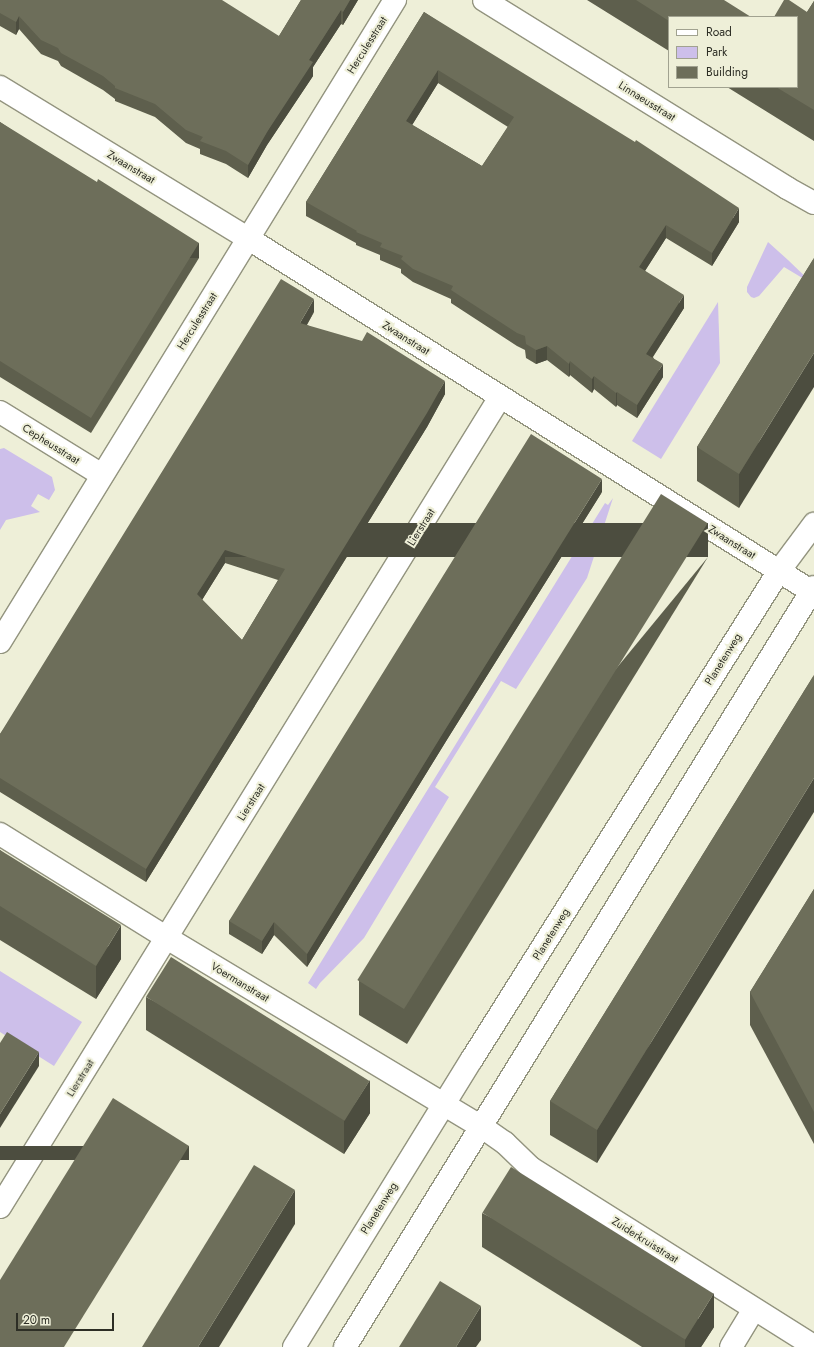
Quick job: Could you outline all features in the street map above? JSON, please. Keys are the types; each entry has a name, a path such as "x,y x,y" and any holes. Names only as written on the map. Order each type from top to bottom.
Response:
{"street":[{"name":"Herculesstraat","path":"0,642 395,0"},
{"name":"Linnaeusstraat","path":"484,0 813,203"},
{"name":"Zwaanstraat","path":"0,87 779,571 813,590"},
{"name":"Lierstraat","path":"0,1207 500,397"},
{"name":"Cepheusstraat","path":"0,412 102,475"},
{"name":"Planetenweg","path":"294,1347 443,1105 779,571 814,524"},
{"path":"345,1347 813,590"},
{"name":"Voermanstraat","path":"0,834 167,938 443,1105 482,1127"},
{"name":"Zuiderkruisstraat","path":"482,1127 505,1143 531,1168 814,1346"},
{"path":"731,1347 754,1309"}],"green space":[{"path":"768,242 814,285 784,267 759,296 754,298 751,297 747,292 747,287"},
{"path":"718,302 720,363 661,459 632,441"},
{"path":"4,448 52,477 55,490 49,500 38,494 31,506 40,512 6,520 0,530 0,449"},
{"path":"613,498 587,578 516,689 501,681 435,787 449,797 364,938 316,989 308,983 605,503 608,505"},
{"path":"0,971 82,1022 54,1066 0,1032"}],"building":[{"path":"0,0 222,0 279,36 301,0 350,0 343,12 341,10 309,60 313,62 267,132 248,165 226,151 200,141 203,137 186,130 155,104 115,88 115,86 103,76 61,53 58,48 41,40 19,16 16,22 0,13"},
{"path":"636,0 724,0 749,16 668,16 668,20"},
{"path":"784,0 789,0 807,12 814,1 814,110 778,88 798,88 798,16 775,16"},
{"path":"424,12 635,142 636,140 739,208 712,253 666,225 639,267 684,295 646,354 663,364 637,405 617,392 616,393 594,376 592,379 570,361 569,364 547,346 536,350 526,344 525,336 517,333 451,290 453,286 413,269 401,259 403,256 380,247 382,243 356,232 357,231 306,202","holes":["438,70 514,117 482,166 406,121"]},
{"path":"0,122 97,182 98,179 199,243 91,418 0,361"},
{"path":"814,258 814,353 739,474 697,447"},
{"path":"281,279 314,299 300,323 362,341 367,332 445,381 427,413 146,869 0,778 0,734","holes":["225,550 285,569 242,640 197,594"]},
{"path":"531,434 602,479 307,954 274,922 262,941 229,921"},
{"path":"661,494 708,523 404,1009 357,980"},
{"path":"814,675 814,778 597,1130 550,1101"},
{"path":"0,850 121,925 96,966 0,906"},
{"path":"814,889 814,1112 750,992"},
{"path":"171,957 369,1081 345,1121 146,997"},
{"path":"7,1032 39,1052 0,1114 0,1043"},
{"path":"113,1098 189,1146 64,1347 0,1347 0,1280"},
{"path":"254,1165 295,1190 198,1347 142,1347"},
{"path":"511,1167 714,1294 685,1339 482,1213"},
{"path":"440,1281 481,1306 456,1347 399,1347"}]}
